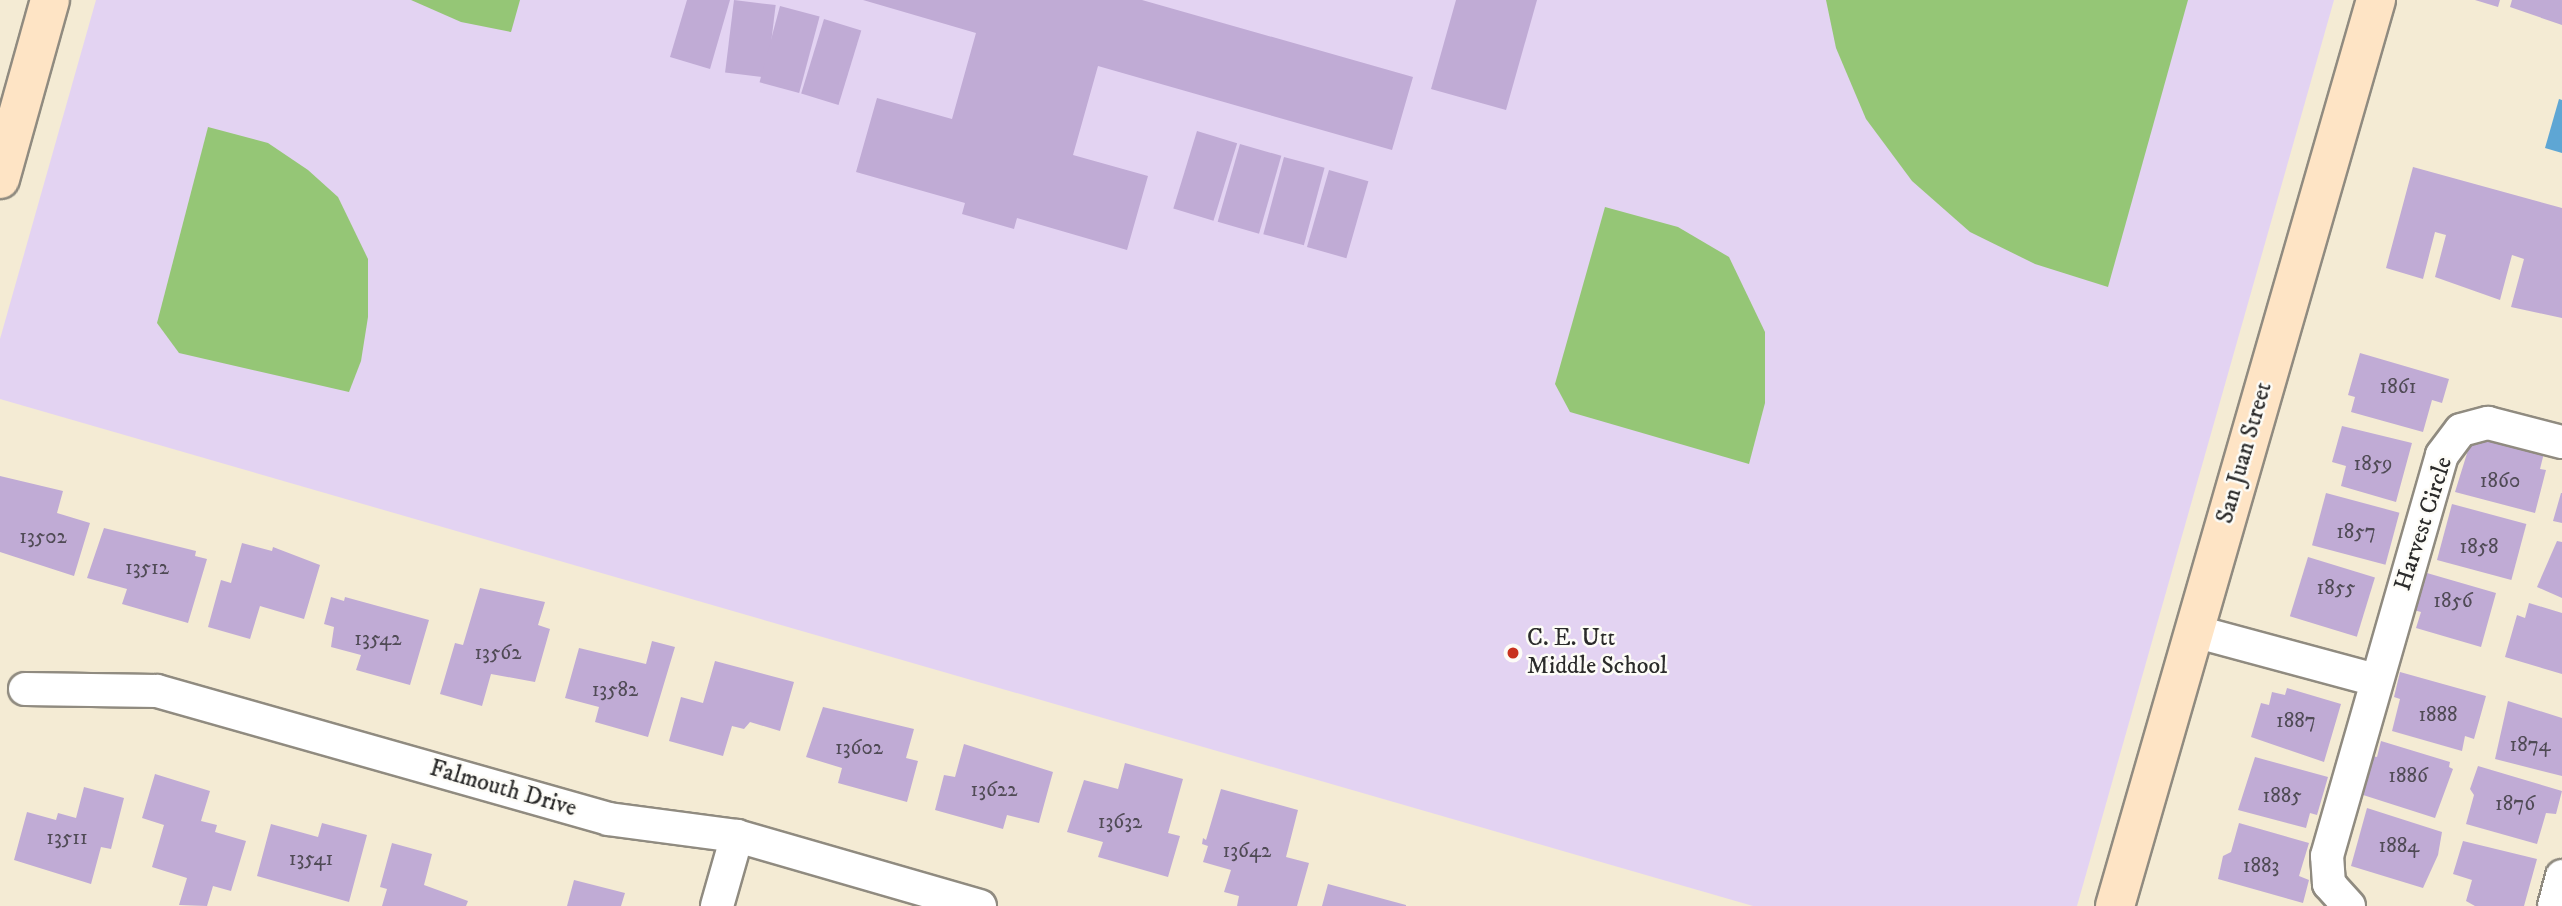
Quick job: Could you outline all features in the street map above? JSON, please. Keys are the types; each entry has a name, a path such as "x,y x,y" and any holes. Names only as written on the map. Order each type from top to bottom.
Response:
{"main road":[{"path":"0,175 50,0"},
{"name":"San Juan Street","path":"2115,906 2376,0"}],"street":[{"name":"Harvest Circle","path":"2349,906 2329,884 2327,856 2442,455 2461,430 2488,423 2562,442"},
{"path":"2194,631 2376,680"},
{"name":"Falmouth Drive","path":"25,689 157,691 608,819 737,836 980,906"},
{"path":"717,906 737,836"},
{"path":"2554,906 2562,876"}],"shaded area":[{"name":"C. E. Utt Middle School","path":"96,0 2334,0 2077,906 1753,906 0,399 0,339"}],"green space":[{"path":"411,0 520,0 511,32 461,22"},
{"path":"1826,0 2188,0 2108,287 2035,264 1970,232 1912,181 1866,119 1836,48"},
{"path":"208,127 268,143 308,170 338,197 368,259 368,317 361,361 349,392 179,353 157,323"},
{"path":"1605,207 1678,227 1729,257 1765,332 1765,403 1749,464 1570,412 1555,384"}],"water":[{"path":"2559,99 2562,100 2562,153 2545,148"}],"building":[{"path":"687,0 730,0 710,69 670,57"},
{"path":"734,0 776,5 767,78 725,72"},
{"path":"863,0 1142,0 1413,77 1392,150 1098,66 1073,155 1148,176 1127,250 1017,218 1014,229 962,214 965,203 856,172 877,98 952,119 976,33"},
{"path":"1456,0 1537,0 1506,110 1431,89"},
{"path":"2475,0 2500,0 2498,7"},
{"path":"2512,0 2562,0 2562,25 2510,7"},
{"path":"780,6 820,17 799,93 760,82"},
{"path":"824,19 861,30 838,105 801,94"},
{"path":"1197,131 1237,143 1213,221 1173,208"},
{"path":"1240,144 1281,156 1259,234 1218,222"},
{"path":"1284,157 1325,168 1304,245 1263,234"},
{"path":"2413,167 2562,208 2562,318 2511,307 2524,259 2512,255 2500,300 2435,277 2446,235 2435,232 2423,279 2386,268"},
{"path":"1329,170 1368,181 1346,258 1307,247"},
{"path":"2360,353 2449,379 2442,403 2432,400 2423,432 2351,412 2355,397 2348,395"},
{"path":"2342,426 2412,443 2396,502 2341,486 2346,466 2332,462"},
{"path":"2473,434 2544,453 2540,469 2546,470 2535,513 2455,492"},
{"path":"0,476 63,491 57,513 90,523 74,576 0,552"},
{"path":"2326,493 2399,513 2385,565 2312,545"},
{"path":"2562,493 2562,523 2553,521"},
{"path":"2452,504 2526,524 2511,580 2437,560"},
{"path":"104,528 196,551 195,556 207,559 188,623 122,604 127,589 87,578"},
{"path":"2557,541 2562,542 2562,598 2537,587"},
{"path":"242,543 272,551 273,547 320,565 304,619 260,606 250,639 208,627 221,580 231,583"},
{"path":"2308,557 2375,577 2357,637 2290,616"},
{"path":"2420,571 2496,593 2481,647 2416,628 2421,612 2410,609"},
{"path":"480,588 545,602 538,625 550,629 535,682 491,674 482,706 440,694 455,643 463,645"},
{"path":"331,597 344,601 345,597 429,620 410,685 356,670 361,655 331,647 334,627 324,624"},
{"path":"2529,603 2562,613 2562,674 2505,657 2517,615 2525,618"},
{"path":"652,641 675,647 648,737 595,722 599,707 565,698 579,648 646,664"},
{"path":"715,661 794,682 780,731 750,722 744,729 732,726 723,756 669,741 681,697 703,703"},
{"path":"2400,672 2486,696 2474,739 2465,736 2462,751 2392,731 2400,699 2394,697"},
{"path":"2287,688 2341,704 2324,762 2251,737 2261,703 2269,705 2272,692 2285,695"},
{"path":"2508,701 2562,718 2562,776 2495,759"},
{"path":"823,707 914,729 906,758 918,761 907,802 838,783 842,768 806,757"},
{"path":"2381,741 2450,762 2449,767 2453,769 2435,818 2360,794 2371,756 2377,757"},
{"path":"964,744 1053,772 1039,823 1007,815 1003,829 935,810 944,775 955,777"},
{"path":"2255,757 2328,777 2317,815 2310,813 2306,828 2238,810"},
{"path":"1125,763 1183,779 1168,833 1180,836 1168,877 1098,857 1103,842 1067,832 1084,780 1118,789"},
{"path":"2478,766 2562,791 2556,814 2546,813 2537,844 2466,824 2474,795 2470,789"},
{"path":"155,774 210,791 201,821 217,825 215,832 246,841 231,891 213,886 207,906 179,905 187,878 152,867 164,825 142,818"},
{"path":"84,787 124,798 111,849 101,847 91,884 14,860 27,812 56,820 58,813 76,818"},
{"path":"1221,789 1298,810 1286,857 1309,863 1297,906 1237,906 1239,896 1224,892 1231,870 1203,862 1208,846 1202,844 1203,838 1206,840"},
{"path":"2367,808 2442,832 2438,855 2423,888 2351,866"},
{"path":"322,823 367,835 349,902 257,876 271,824 318,837"},
{"path":"2239,823 2309,843 2299,876 2309,880 2303,903 2218,879 2223,856 2231,852"},
{"path":"2463,841 2537,859 2524,906 2475,906 2466,901 2472,880 2453,874"},
{"path":"392,843 432,854 424,885 468,901 466,906 382,906 387,889 380,887"},
{"path":"574,880 625,893 621,906 567,906"},
{"path":"1328,884 1406,905 1406,906 1322,906"}],"place":[{"name":"C. E. Utt Middle School","path":"1513,653"}]}
